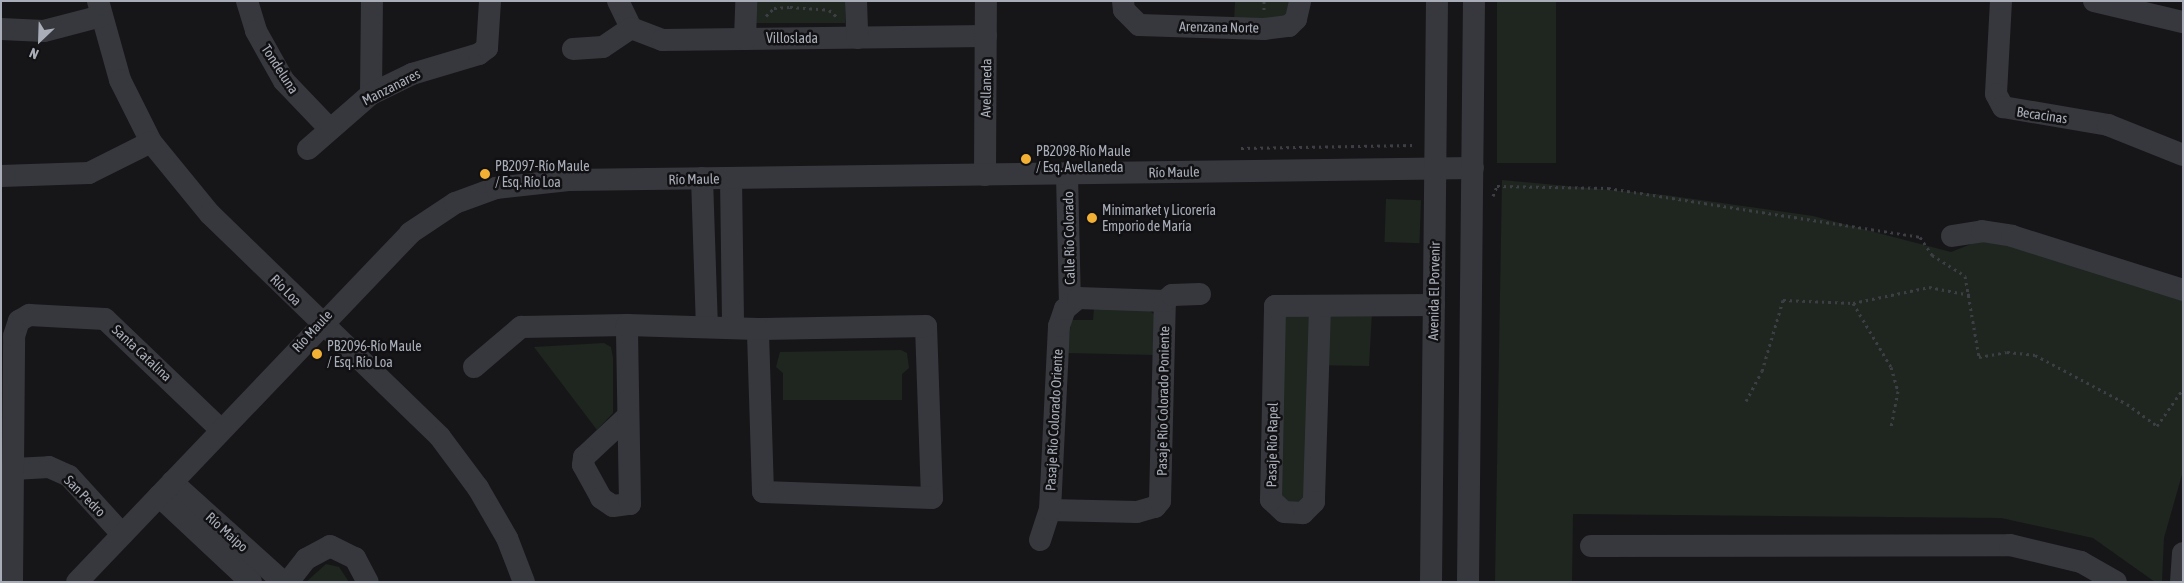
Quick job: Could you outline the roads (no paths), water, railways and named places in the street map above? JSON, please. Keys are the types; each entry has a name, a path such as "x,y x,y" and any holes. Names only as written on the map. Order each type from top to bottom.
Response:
{"street":[{"name":"Tondeluna","path":"246,1 256,31 284,81 328,127"},
{"path":"371,94 372,1"},
{"name":"Manzanares","path":"308,149 328,127 371,94 412,74 479,54 487,48 490,1"},
{"path":"572,49 603,47 631,28 618,1"},
{"path":"745,39 746,1"},
{"path":"856,1 856,38"},
{"name":"Avellaneda","path":"985,175 986,1"},
{"name":"Arenzana Norte","path":"1123,1 1124,10 1138,25 1264,28 1288,26 1298,10"},
{"name":"Avenida El Porvenir","path":"1431,582 1438,1"},
{"path":"1468,582 1474,1"},
{"name":"Becacinas","path":"2001,1 1996,94 2003,107 2108,125 2183,155"},
{"path":"2094,1 2183,22"},
{"path":"1,29 44,31 100,9"},
{"name":"Río Loa","path":"100,9 120,80 151,142 210,214 320,323 440,437 478,488 507,538 524,582"},
{"name":"Villoslada","path":"631,28 662,40 986,36"},
{"path":"1,176 88,172 151,142"},
{"name":"Río Maule","path":"77,582 320,323 410,234 440,212 476,195 542,181 1473,168"},
{"name":"Calle Río Colorado","path":"1067,174 1070,302"},
{"path":"702,178 707,325"},
{"path":"731,178 733,327"},
{"path":"1952,236 1982,231 2012,236 2183,290"},
{"path":"1070,302 1086,298 1165,301 1172,295 1200,294"},
{"name":"Pasaje Río Colorado Poniente","path":"1050,510 1137,512 1155,507 1160,500 1165,301"},
{"name":"Pasaje Río Colorado Oriente","path":"1040,540 1050,510 1059,326 1070,302"},
{"path":"1320,307 1434,305"},
{"name":"Pasaje Río Rapel","path":"1275,306 1320,307 1314,502 1303,513 1284,512 1271,500 1275,306"},
{"name":"Santa Catalina","path":"13,469 14,336 19,321 29,315 105,319 220,428"},
{"path":"627,325 628,416"},
{"path":"474,367 521,327 707,325 758,329 926,326 932,498 763,492 758,329"},
{"name":"San Pedro","path":"13,469 49,467 69,476 122,534"},
{"path":"12,582 13,469"},
{"name":"Río Maipo","path":"165,489 251,582"},
{"name":"Río Maipo","path":"165,489 283,582"},
{"path":"1591,546 2010,545 2081,562 2116,582"},
{"path":"288,582 306,559 330,546 354,558 368,582"},
{"path":"2181,582 2183,553"}],"place":[{"name":"PB2098-Río Maule / Esq. Avellaneda","path":"1026,159"},
{"name":"PB2097-Río Maule / Esq. Río Loa","path":"485,174"},
{"name":"Minimarket y Licorería Emporio de María","path":"1092,218"},
{"name":"PB2096-Río Maule / Esq. Río Loa","path":"317,354"}]}
